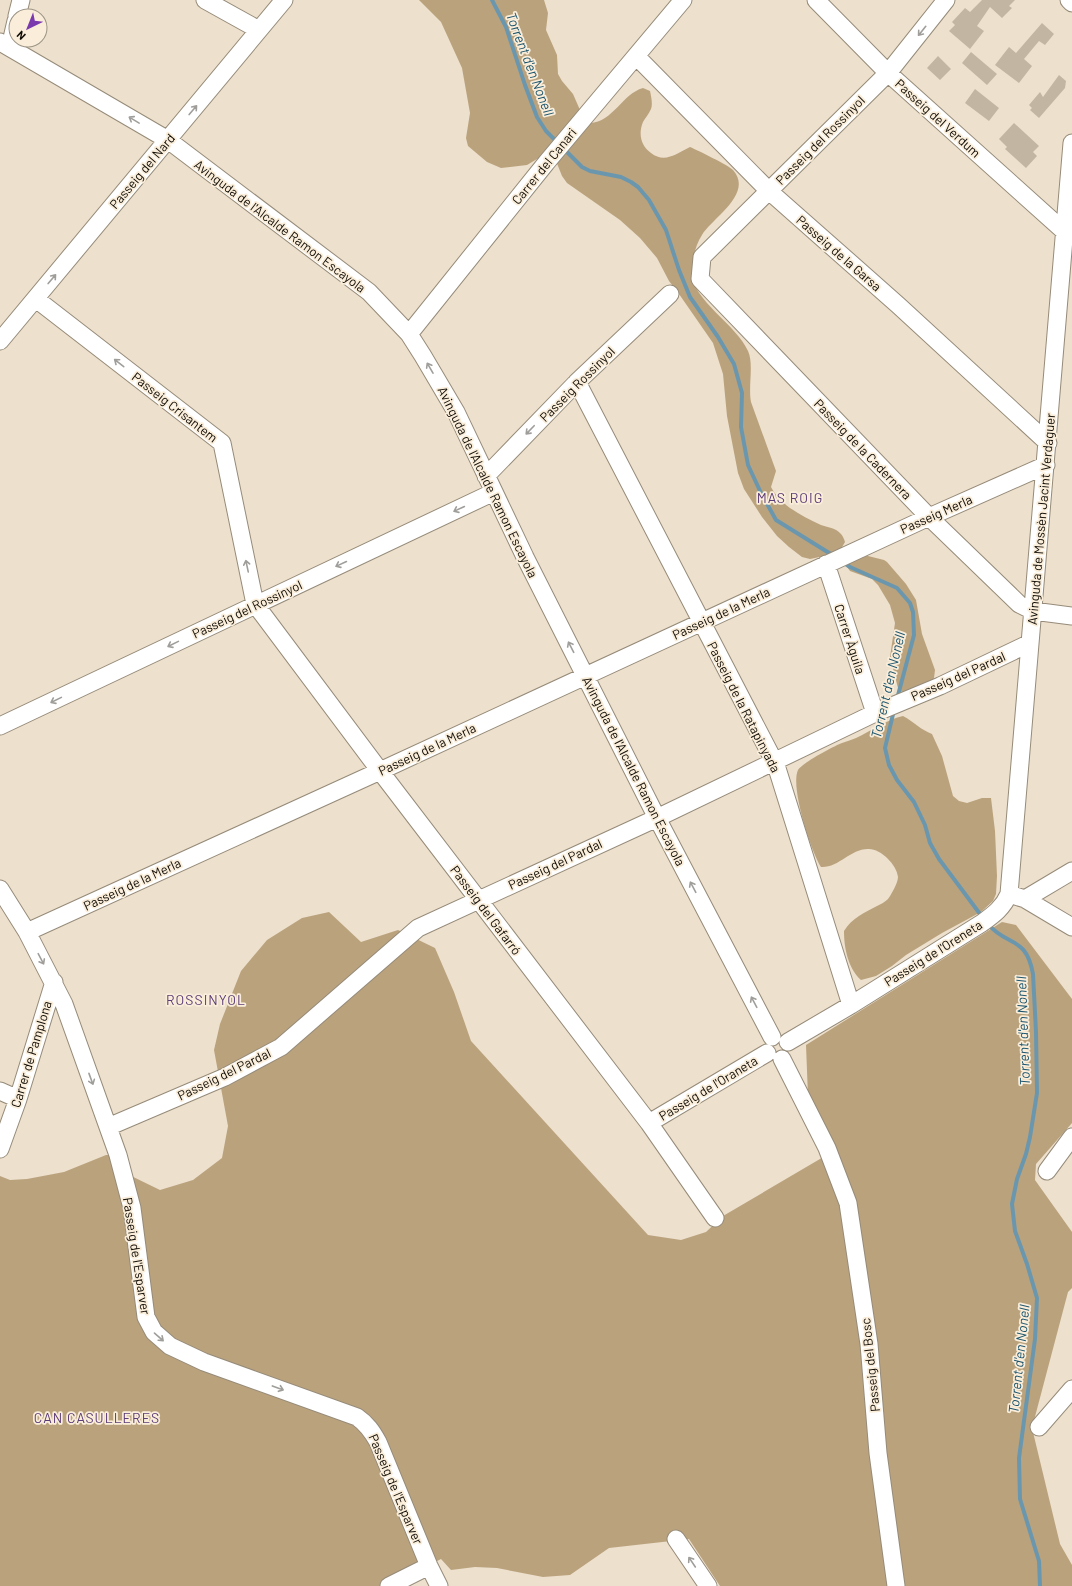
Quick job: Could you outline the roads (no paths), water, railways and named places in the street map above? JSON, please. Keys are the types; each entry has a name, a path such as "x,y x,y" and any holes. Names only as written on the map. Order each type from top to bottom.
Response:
{"street":[{"path":"205,0 259,30"},
{"name":"Passeig del Nard","path":"0,341 284,0"},
{"name":"Carrer del Canari","path":"409,334 546,163 683,0"},
{"name":"Passeig del Verdum","path":"816,0 888,73 1065,232"},
{"name":"Passeig del Rossinyol","path":"700,279 702,257 888,73 946,0"},
{"path":"1069,0 1072,3"},
{"name":"Avinguda de l'Alcalde Ramon Escayola","path":"5,44 168,140 369,292 409,334 456,412 525,557 657,818 780,1039"},
{"name":"Passeig de la Garsa","path":"636,56 769,191 898,305 1048,443"},
{"name":"Avinguda de Mossèn Jacint Verdaguer","path":"1009,894 1072,143"},
{"name":"Passeig de la Cadernera","path":"700,279 929,517 1019,604 1033,611"},
{"name":"Passeig Rossinyol","path":"486,476 577,382 670,294"},
{"name":"Passeig Crisantem","path":"36,299 222,443 255,604"},
{"name":"Passeig de la Ratapinyada","path":"577,382 774,762 850,1004"},
{"name":"Passeig Merla","path":"826,564 1046,465"},
{"name":"Passeig del Rossinyol","path":"0,726 494,492"},
{"name":"Passeig de la Merla","path":"27,932 380,771 826,564"},
{"name":"Carrer Àguila","path":"826,564 875,713"},
{"name":"Passeig del Gafarró","path":"255,604 380,771 649,1123 715,1218"},
{"path":"1033,611 1072,616"},
{"name":"Passeig del Pardal","path":"108,1127 224,1077 281,1046 418,928 657,818 875,713 940,686 1030,643"},
{"path":"1025,899 1072,871"},
{"name":"Passeig de l'Esparver","path":"0,889 27,932 64,1004 118,1155 132,1208 146,1317 154,1332 170,1346 204,1362 357,1417 364,1422 369,1427 378,1442 429,1566 439,1586"},
{"path":"1009,894 1025,899 1072,927"},
{"name":"Passeig de l'Oreneta","path":"780,1039 850,1004 986,920 1005,903 1009,894"},
{"name":"Carrer de Pamplona","path":"0,1149 18,1099 54,982"},
{"path":"774,1056 789,1052 780,1039"},
{"name":"Passeig de l'Oraneta","path":"649,1123 774,1056"},
{"name":"Passeig del Bosc","path":"774,1056 827,1148 848,1203 851,1216 869,1344 878,1453 896,1586"},
{"path":"0,1091 18,1099"},
{"path":"1047,1171 1072,1137"},
{"path":"1039,1427 1072,1389"},
{"path":"676,1539 708,1586"},
{"path":"388,1586 429,1566"}],"waterway":[{"name":"Torrent d'en Nonell","path":"492,0 506,27 537,117 546,131 558,143"},
{"name":"Torrent d'en Nonell","path":"563,148 582,167 590,171 621,177 638,187 649,200 666,230 679,270 690,297 718,337 734,364 742,393 741,427 748,465 761,493 776,520 834,556"},
{"name":"Torrent d'en Nonell","path":"843,562 850,567 897,588 910,603 913,612 914,635 897,699"},
{"name":"Torrent d'en Nonell","path":"894,710 885,748 889,765 897,780 914,802 925,825 930,843 939,859 983,918"},
{"name":"Torrent d'en Nonell","path":"988,924 1002,936 1021,947 1026,953 1033,974 1037,1093 1030,1137 1026,1154 1017,1179 1012,1204 1015,1231 1037,1298 1035,1339 1019,1458 1020,1499 1039,1561 1040,1586"}],"district":[{"name":"MAS ROIG","path":"790,498"},
{"name":"ROSSINYOL","path":"206,1000"},
{"name":"CAN CASULLERES","path":"97,1418"}]}
